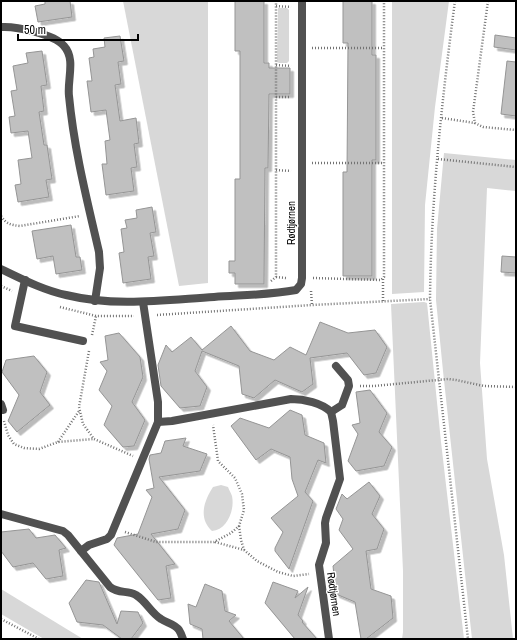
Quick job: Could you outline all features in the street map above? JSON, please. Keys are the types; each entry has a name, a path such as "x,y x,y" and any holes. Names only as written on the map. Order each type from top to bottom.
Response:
{"street":[{"name":"Rødtjørnen","path":"302,1 302,278"},
{"path":"1,27 25,29 56,40 64,45 68,52 70,58 68,92 76,153 99,252 100,268 95,301"},
{"path":"1,269 65,295 95,301 117,303 296,290 301,284 302,278"},
{"path":"25,280 15,326 87,342"},
{"path":"81,550 89,545 107,539 111,535 158,422 158,402 144,302"},
{"path":"158,422 172,421 291,399 299,399 324,407 331,412 342,405 349,386 348,380 336,366"},
{"name":"Rødtjørnen","path":"330,639 320,573 321,558 326,543 326,518 340,479 338,451 331,412"},
{"path":"1,514 63,531 115,591 129,593 139,598 157,617 175,626 179,630 183,639"}],"path":[{"path":"276,1 276,277"},
{"path":"383,300 384,1"},
{"path":"455,1 447,62 438,159 431,244 430,299 468,639"},
{"path":"475,123 473,112 488,1"},
{"path":"302,48 384,48"},
{"path":"442,118 475,123 483,127 516,130"},
{"path":"438,159 516,167"},
{"path":"302,163 384,163"},
{"path":"1,216 4,221 11,226 20,226 90,215"},
{"path":"257,293 276,277 383,279"},
{"path":"92,337 96,316"},
{"path":"87,342 79,407 83,424 94,439"},
{"path":"349,386 374,386 439,380 456,380 484,386 516,387"},
{"path":"2,407 8,435 14,444 24,448 39,449 58,442 94,439 142,460"},
{"path":"58,442 80,410"},
{"path":"212,414 218,461 235,478 242,494 244,510 239,526 244,550"},
{"path":"214,542 231,533 239,526"},
{"path":"114,528 156,542 214,542 244,550 257,561 278,572 293,576 320,573"},
{"path":"1,618 39,639"}],"shaded area":[{"path":"123,1 208,1 208,283 179,286"},
{"path":"392,1 449,1 435,107 425,205 424,292 392,294"},
{"path":"278,8 287,8 289,10 289,61 287,63 277,62"},
{"path":"444,153 516,160 516,191 487,188 480,363 487,459 504,555 513,639 472,639 436,300 437,229"},
{"path":"427,303 441,442 464,639 402,639 403,571 391,304"},
{"path":"221,485 228,487 232,496 233,501 231,513 226,523 222,527 212,531 205,521 204,509 207,498 213,487"},
{"path":"1,589 83,639 44,639 1,614"}],"building":[{"path":"45,1 70,1 72,17 38,22 35,6 45,4"},
{"path":"235,1 264,1 264,63 269,63 269,68 290,68 290,94 269,94 268,168 265,168 264,284 235,284 235,273 229,273 229,261 235,261 235,179 240,179 240,51 235,51"},
{"path":"343,1 372,1 372,55 376,55 376,160 372,160 372,276 343,276 343,172 347,172 348,43 343,43"},
{"path":"495,35 516,38 516,50 494,47"},
{"path":"120,36 124,61 118,62 121,84 115,85 120,121 136,118 139,143 134,144 137,167 131,168 134,191 106,195 102,164 107,164 105,141 110,140 106,110 91,112 87,81 92,81 89,58 94,57 93,49 105,47 104,38"},
{"path":"42,51 47,85 41,86 44,111 39,112 44,145 47,145 52,179 46,180 49,197 18,202 15,185 21,184 18,160 32,158 28,131 11,133 9,117 15,116 11,91 17,90 13,66 28,63 26,53"},
{"path":"507,61 516,62 516,116 501,114"},
{"path":"152,207 156,232 150,233 154,256 148,257 151,279 123,283 119,253 124,252 121,229 127,228 125,220 137,218 136,210"},
{"path":"71,225 76,257 80,257 82,270 56,274 53,256 37,259 32,231"},
{"path":"502,256 516,257 516,273 501,272"},
{"path":"320,322 348,333 375,330 387,347 376,373 364,375 347,353 310,358 313,384 302,392 275,380 254,398 242,394 239,366 202,351 195,371 207,387 200,406 180,408 161,386 158,365 166,345 172,352 191,337 202,350 231,326 250,351 274,360 290,347 306,355"},
{"path":"119,333 140,357 143,377 132,402 145,420 134,446 123,447 104,425 112,406 99,390 107,371 100,362 108,360 105,336"},
{"path":"34,356 47,372 40,392 50,405 17,432 8,421 19,395 2,372 6,360"},
{"path":"370,390 387,413 379,432 392,447 384,466 356,471 348,461 358,434 352,425 360,423 356,392"},
{"path":"290,410 302,415 305,435 324,443 326,463 318,460 305,492 313,501 289,569 275,551 283,532 271,518 298,496 292,479 290,457 271,449 256,460 231,426 240,418 269,428"},
{"path":"186,438 183,446 207,454 200,471 159,477 185,510 178,529 151,534 175,564 166,566 171,598 158,600 114,545 117,538 138,534 152,497 146,490 154,488 149,459 150,455 161,453 165,441"},
{"path":"369,482 380,496 372,514 384,529 377,549 366,551 371,589 391,596 393,618 366,639 361,639 355,602 336,594 333,566 353,549 339,530 343,519 336,509 342,494 347,499"},
{"path":"29,529 36,538 55,535 66,548 59,550 63,576 46,579 33,563 13,567 1,551 1,532"},
{"path":"86,580 99,582 117,624 121,611 138,612 143,623 131,639 122,639 103,625 77,622 69,603"},
{"path":"273,582 298,591 295,598 308,587 298,615 303,621 302,622 317,639 295,639 265,603"},
{"path":"205,584 222,591 225,611 236,615 229,621 244,639 203,639 202,629 190,624 188,604 196,607"}]}
